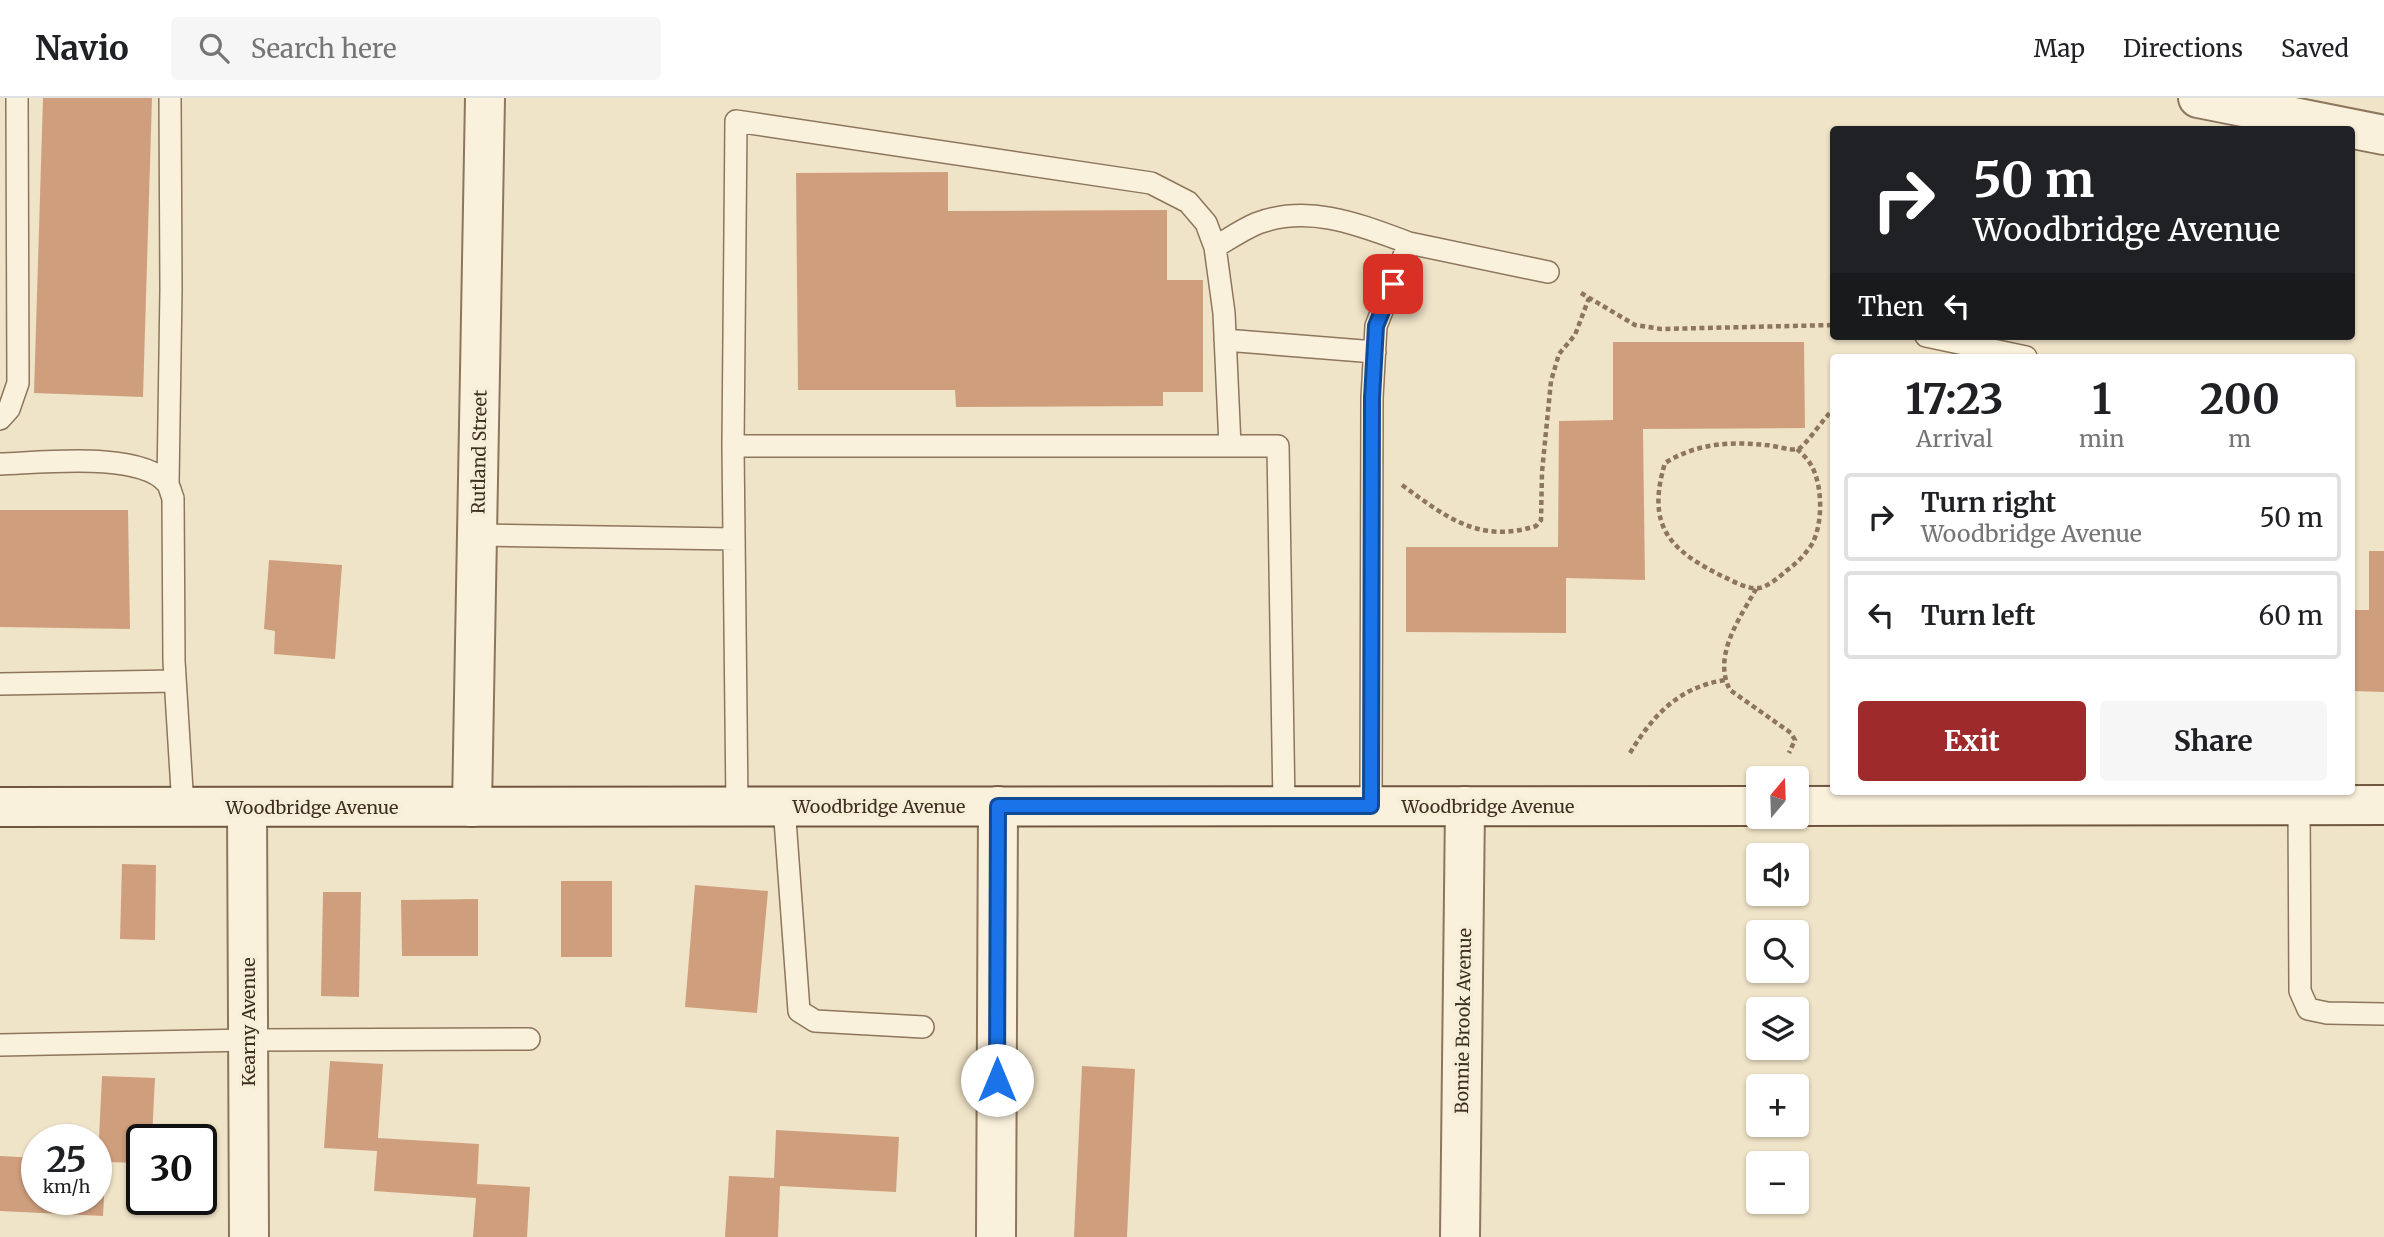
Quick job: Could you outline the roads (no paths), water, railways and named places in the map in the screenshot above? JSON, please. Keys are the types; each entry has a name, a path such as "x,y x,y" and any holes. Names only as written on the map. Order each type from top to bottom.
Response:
{"main road":[{"name":"Rutland Street","path":"472,807 485,98"},
{"path":"2199,98 2339,126"},
{"path":"2355,129 2384,135"},
{"path":"1810,806 2257,798 2299,806 2384,805"},
{"path":"996,1237 998,806"},
{"name":"Bonnie Brook Avenue","path":"1460,1237 1465,806"},
{"name":"Woodbridge Avenue","path":"0,807 1746,806"},
{"name":"Kearny Avenue","path":"247,807 249,1237"}],"lane":[{"path":"0,419 9,409 18,383 17,98"},
{"path":"170,98 172,289 169,484 173,498 175,681 183,807"},
{"path":"737,806 733,446 736,121 1151,183 1188,202 1206,223 1215,247 1221,285 1230,446"},
{"path":"1215,247 1256,224 1285,216 1322,216 1357,224 1409,243 1548,272"},
{"path":"1371,806 1372,412 1376,326 1409,243"},
{"path":"1225,340 1375,352"},
{"path":"1945,340 2012,354"},
{"path":"733,446 1278,446 1284,806"},
{"path":"0,464 123,463 153,473 169,484"},
{"path":"477,535 734,538"},
{"path":"0,684 175,681"},
{"path":"784,806 799,1012 815,1021 923,1027"},
{"path":"2299,806 2300,991 2308,1009 2327,1013 2384,1014"},
{"path":"0,1045 248,1040 530,1039"}]}
